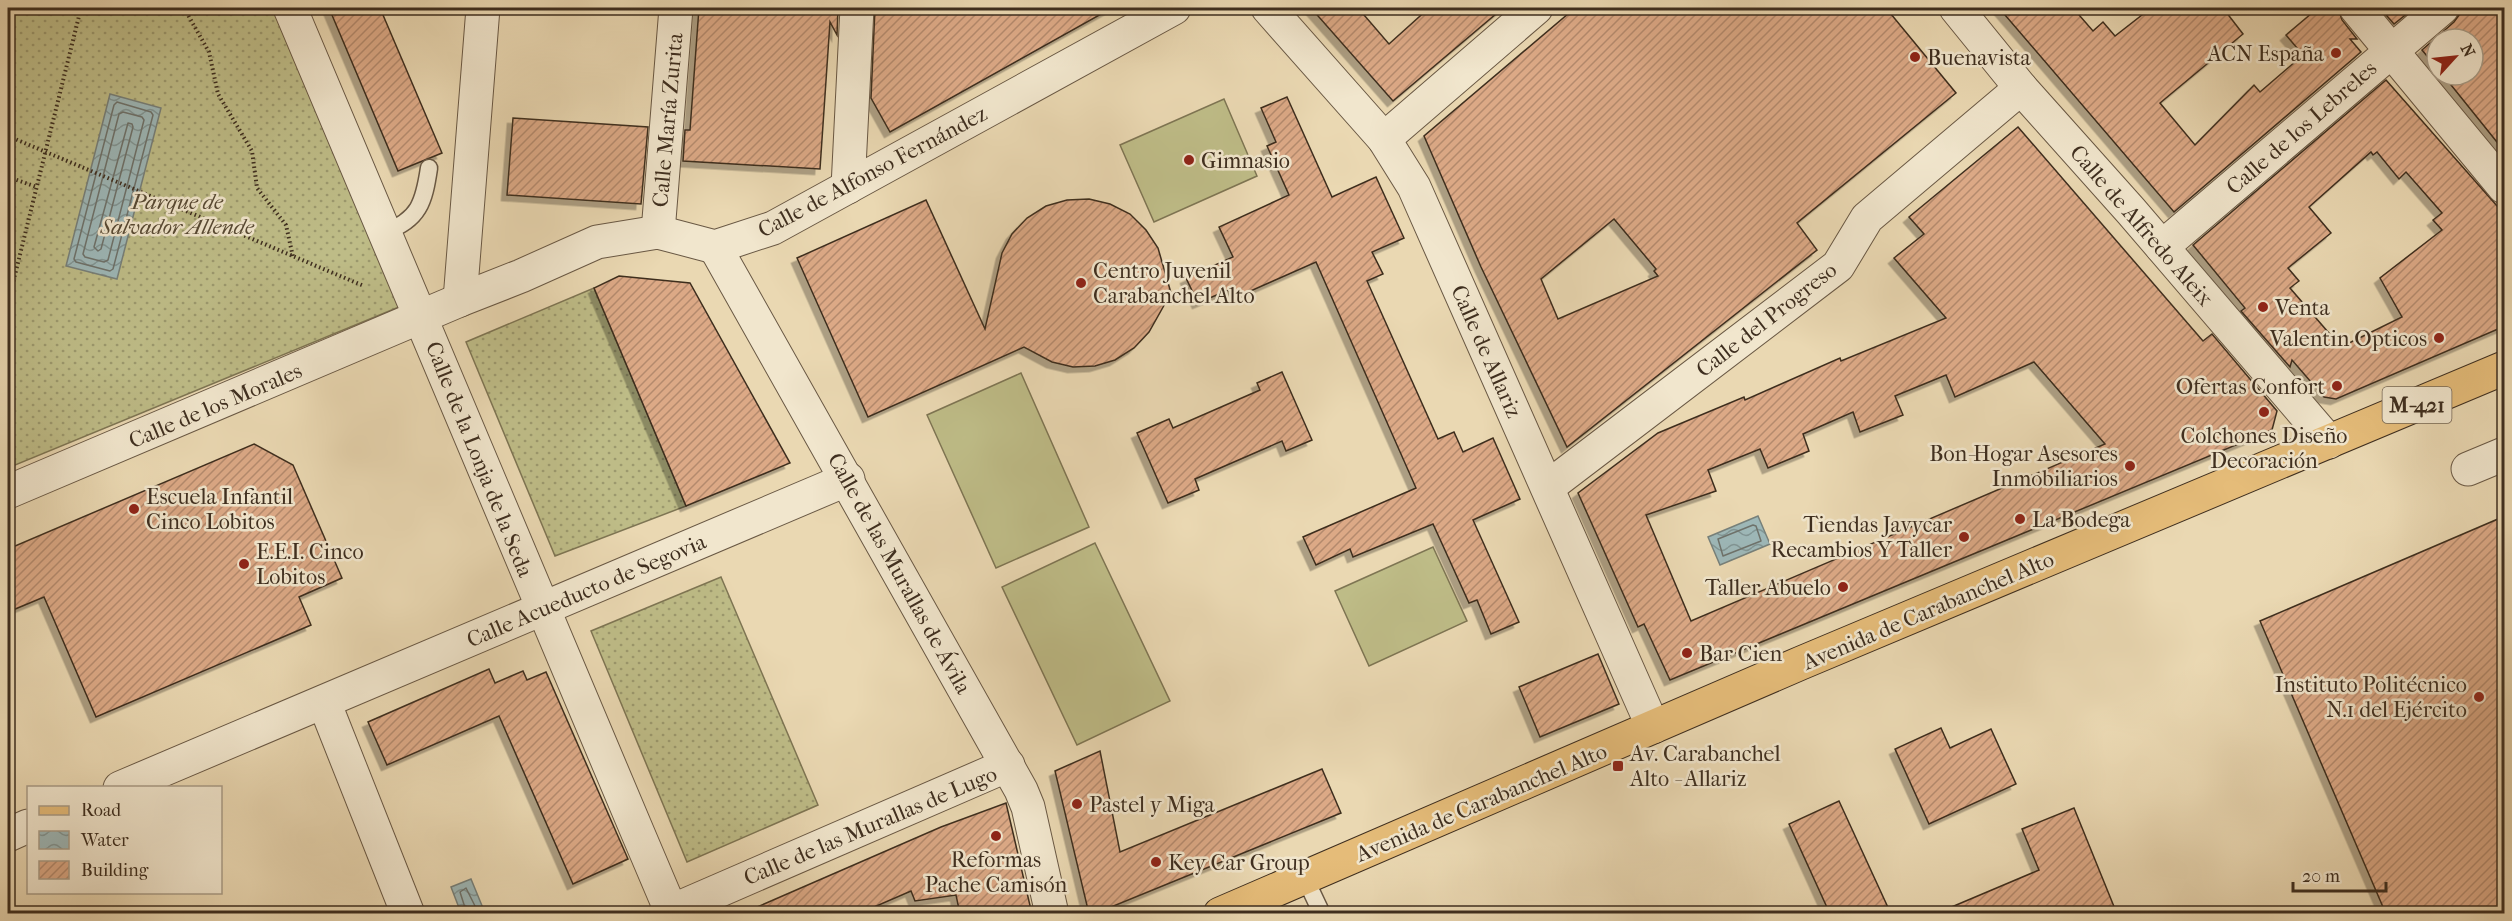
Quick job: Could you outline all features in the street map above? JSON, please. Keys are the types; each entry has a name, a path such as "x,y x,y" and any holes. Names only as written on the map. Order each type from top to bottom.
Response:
{"main road":[{"name":"Avenida de Carabanchel Alto","path":"1220,914 1653,727 2505,368"}],"street":[{"name":"Calle de la Lonja de la Seda","path":"290,8 422,318 668,912"},
{"path":"460,300 483,8"},
{"name":"Calle María Zurita","path":"658,232 676,8"},
{"path":"848,187 857,8"},
{"name":"Calle de Alfonso Fernández","path":"715,247 773,228 1174,8"},
{"name":"Calle de Allariz","path":"1268,8 1384,139 1414,187 1653,727"},
{"path":"1384,139 1536,8"},
{"name":"Calle de Alfredo Aleix","path":"1956,8 2021,88 2162,247 2329,442"},
{"path":"2356,8 2505,187"},
{"name":"Calle de los Lebreles","path":"2162,247 2442,8"},
{"name":"Calle del Progreso","path":"1548,487 1838,266 1867,218 2021,88"},
{"path":"422,318 597,242 658,232 715,247"},
{"name":"Calle de las Murallas de Ávila","path":"715,247 1008,765 1028,807 1052,914"},
{"name":"Calle de los Morales","path":"8,492 422,318"},
{"path":"2468,470 2505,454"},
{"name":"Calle Acueducto de Segovia","path":"125,786 848,479"},
{"path":"324,702 408,914"},
{"name":"Calle de las Murallas de Lugo","path":"668,912 1008,765"},
{"path":"8,835 27,826"}],"lane":[{"path":"385,232 403,226 415,215 425,195 429,168"},
{"path":"1305,878 1322,914"}],"path":[{"path":"8,303 81,8"},
{"path":"184,8 209,52 218,94 252,151 257,189 286,225 293,258"},
{"path":"8,136 364,286"},
{"path":"8,177 37,188"}],"green space":[{"name":"Parque de Salvador Allende","path":"8,8 276,8 399,307 8,468"},
{"name":"Gimnasio","path":"1224,99 1257,176 1154,222 1120,145"},
{"path":"594,288 686,506 555,556 466,342"},
{"path":"1021,373 1089,527 996,568 927,415"},
{"path":"1095,543 1170,701 1077,745 1002,587"},
{"path":"1433,547 1467,621 1369,666 1335,591"},
{"path":"721,577 818,805 687,862 591,631"}],"water":[{"path":"110,94 161,108 117,279 66,266"},
{"path":"1758,516 1770,544 1720,565 1708,537"},
{"path":"471,879 485,913 461,913 451,887"}],"building":[{"path":"329,8 380,8 442,153 398,171"},
{"path":"699,8 838,8 837,35 830,22 820,169 683,161 685,130 690,130"},
{"path":"875,8 1112,8 890,132 871,98"},
{"path":"1311,8 1358,8 1389,44 1429,8 1503,8 1393,101"},
{"path":"1575,8 1886,8 1956,93 1797,223 1817,250 1567,447 1481,267 1424,136","holes":["1614,219 1656,269 1654,271 1658,276 1558,319 1541,279"]},
{"path":"1999,8 2073,8 2093,31 2103,22 2115,36 2151,8 2223,8 2243,34 2160,103 2195,145 2254,85 2260,92 2303,55 2286,35 2318,8 2338,8 2342,20 2357,39 2350,39 2361,52 2174,212"},
{"path":"2380,8 2414,8 2394,24"},
{"path":"2460,8 2505,8 2505,152 2453,87 2485,87 2485,27 2448,27 2459,15"},
{"path":"2386,80 2505,215 2505,326 2336,399 2324,397 2292,360 2290,367 2241,311 2245,308 2193,245","holes":["2371,152 2373,155 2377,152 2399,179 2406,172 2442,213 2433,220 2442,230 2380,278 2402,317 2341,347 2290,288 2299,281 2288,268 2331,233 2309,207"]},
{"path":"1287,97 1332,197 1376,177 1404,238 1372,252 1383,274 1367,281 1438,439 1454,432 1463,452 1493,438 1520,499 1473,520 1519,622 1491,634 1477,600 1469,603 1433,524 1353,557 1350,549 1316,565 1303,537 1416,488 1316,262 1237,297 1233,288 1198,303 1186,278 1233,257 1219,227 1289,195 1267,146 1276,142 1261,108"},
{"path":"513,118 648,127 641,204 507,195"},
{"path":"2018,127 2203,341 2212,334 2277,411 2272,430 1670,680 1644,624 1638,627 1578,493 1658,433 1744,397 1745,400 1840,358 1841,361 1946,318 1894,258 1924,234 1909,217","holes":["2034,362 2105,444 1691,621 1646,515 1716,491 1708,470 1760,449 1768,468 1809,451 1803,434 1853,412 1860,432 1903,415 1895,396 1946,375 1955,397"]},
{"path":"1089,199 1110,204 1130,214 1146,230 1158,248 1171,293 1149,332 1134,348 1115,360 1095,366 1073,367 1052,362 1024,347 868,417 797,258 926,200 985,329 1002,253 1012,234 1027,218 1046,206 1067,200"},
{"path":"619,276 690,283 790,463 686,506 594,288"},
{"path":"1282,372 1312,440 1286,451 1282,441 1195,479 1199,490 1168,503 1137,433 1169,419 1173,428 1260,390 1257,383"},
{"path":"254,444 293,465 342,578 299,597 311,625 96,717 44,597 8,612 8,549"},
{"path":"2505,516 2505,914 2386,914 2260,621"},
{"path":"1598,654 1619,704 1540,737 1519,687"},
{"path":"489,669 495,683 523,671 527,680 546,672 628,859 573,884 499,716 387,765 368,722"},
{"path":"1941,728 1950,748 1991,729 2016,784 1929,824 1895,749"},
{"path":"1100,751 1120,852 1322,769 1341,813 1094,914 1089,914 1055,771"},
{"path":"1839,801 1891,914 1830,914 1789,824"},
{"path":"1006,803 1032,914 960,914 956,895 915,901 911,891 858,914 741,914 941,827"},
{"path":"2074,808 2117,914 1935,914 2039,870 2022,829"}],"place":[{"name":"ACN España","path":"2336,53"},
{"name":"Buenavista","path":"1915,57"},
{"name":"Gimnasio","path":"1189,160"},
{"name":"Centro Juvenil Carabanchel Alto","path":"1081,283"},
{"name":"Venta","path":"2263,307"},
{"name":"Valentin Opticos","path":"2439,338"},
{"name":"Ofertas Confort","path":"2337,386"},
{"name":"Colchones Diseño Decoración","path":"2264,412"},
{"name":"Bon-Hogar Asesores Inmobiliarios","path":"2130,466"},
{"name":"Escuela Infantil Cinco Lobitos","path":"134,509"},
{"name":"La Bodega","path":"2020,519"},
{"name":"Tiendas Javycar Recambios Y Taller","path":"1964,537"},
{"name":"E.E.I. Cinco Lobitos","path":"244,564"},
{"name":"Taller Abuelo","path":"1843,587"},
{"name":"Bar Cien","path":"1687,653"},
{"name":"Instituto Politécnico N.1 del Ejército","path":"2479,697"},
{"name":"Av. Carabanchel Alto - Allariz","path":"1618,766"},
{"name":"Pastel y Miga","path":"1077,804"},
{"name":"Reformas Pache Camisón","path":"996,836"},
{"name":"Key Car Group","path":"1156,862"}]}
